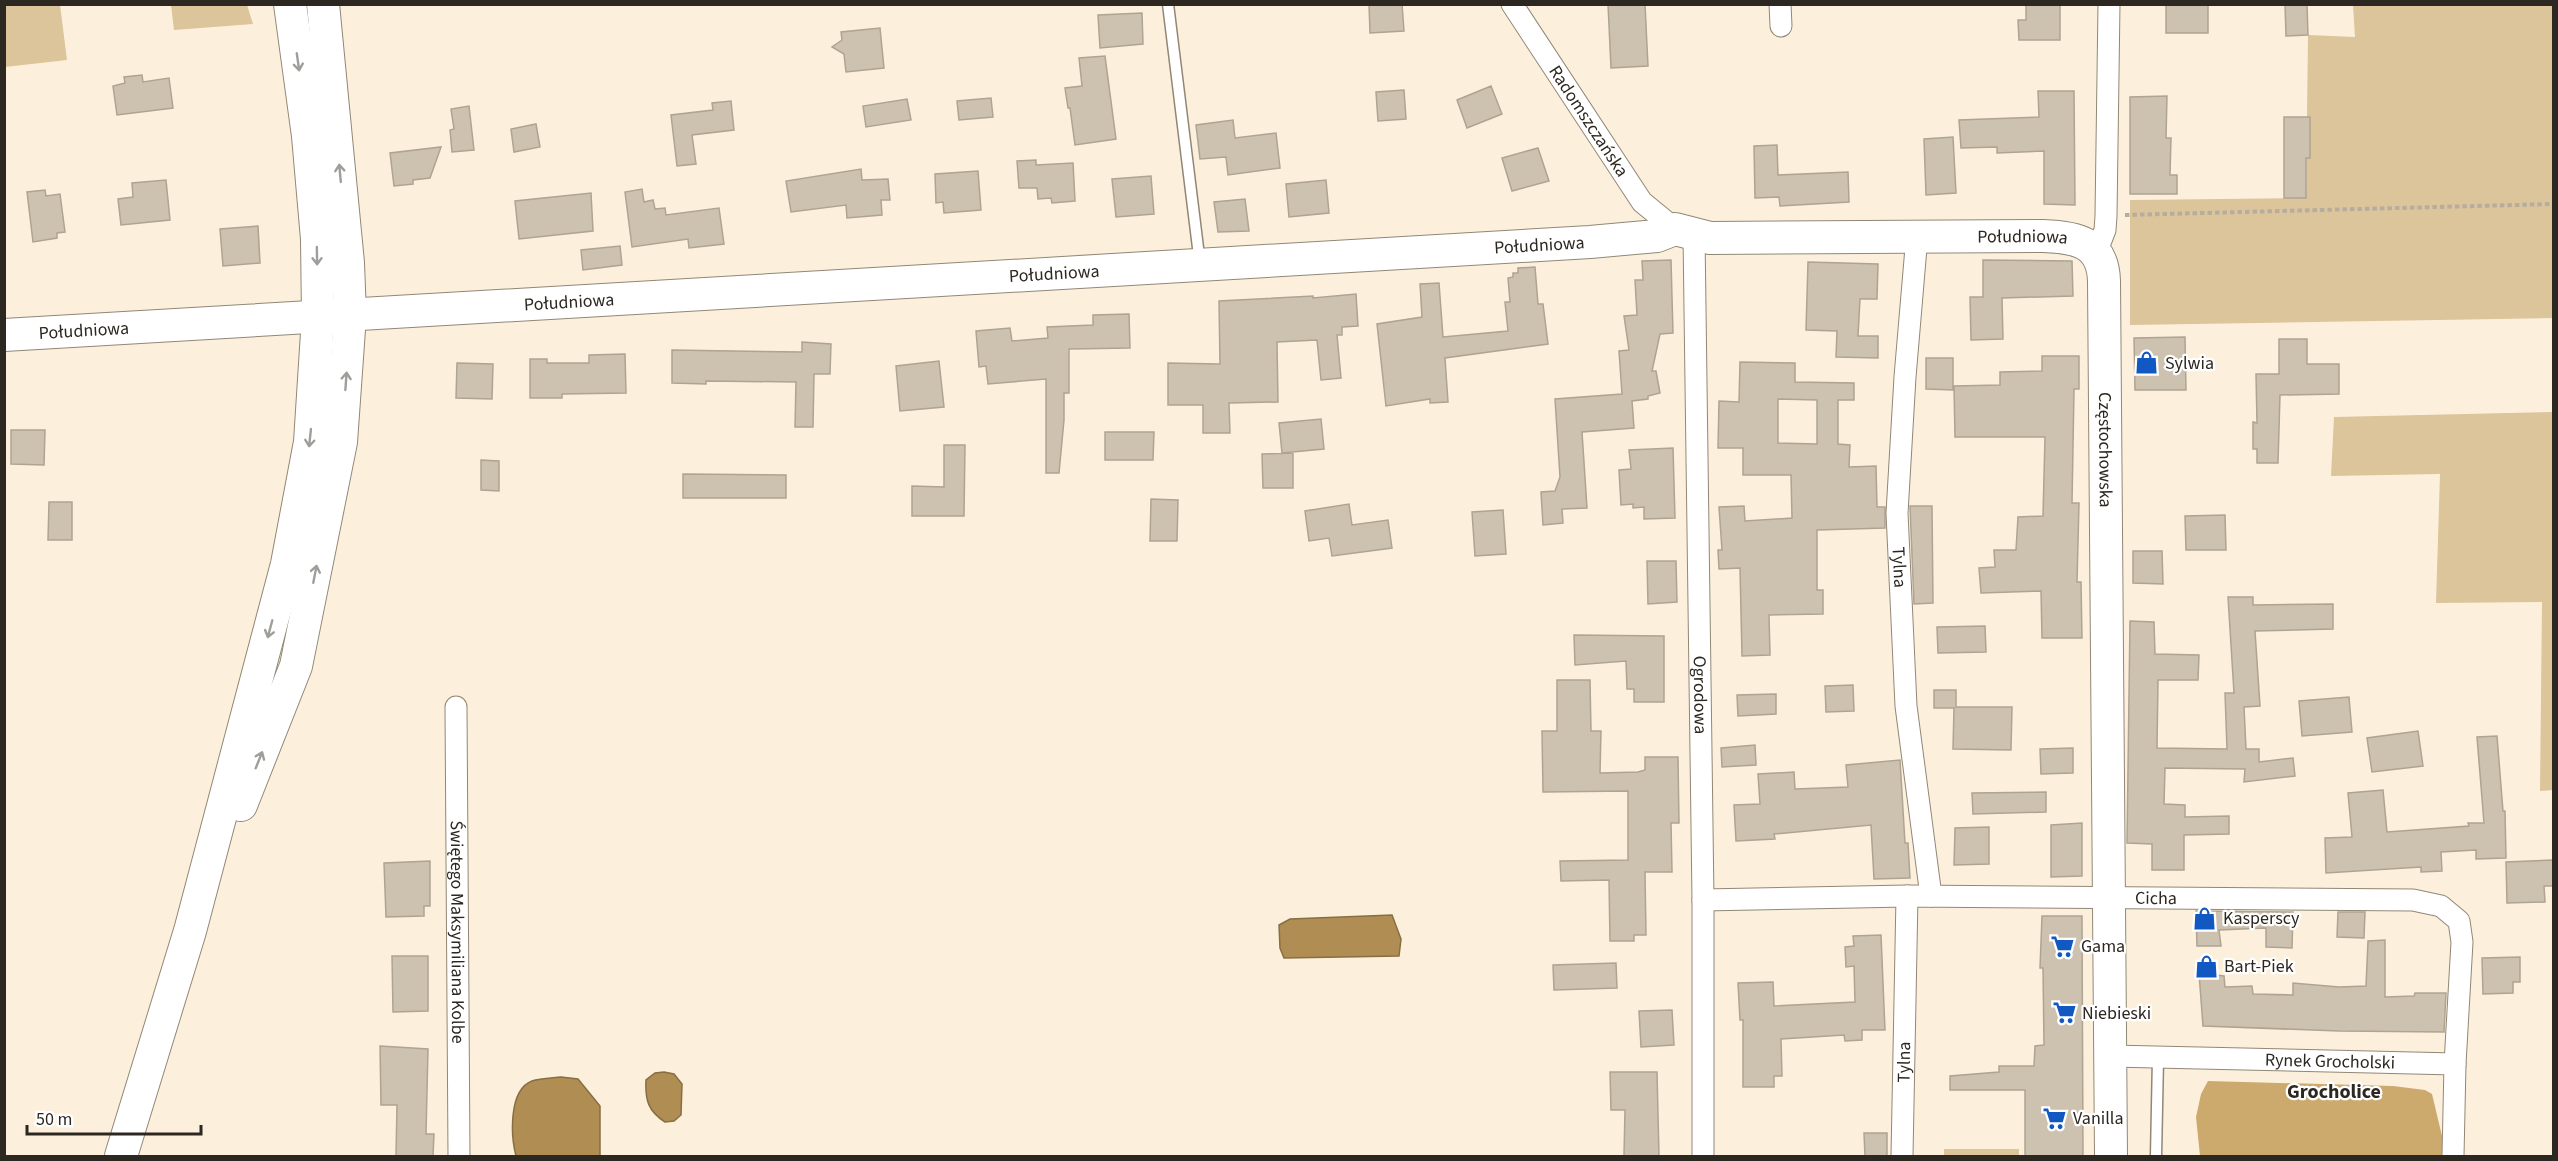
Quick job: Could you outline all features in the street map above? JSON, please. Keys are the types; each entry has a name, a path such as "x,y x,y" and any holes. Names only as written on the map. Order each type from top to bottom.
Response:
{"street":[{"path":"121,1156 190,931 287,564 310,442 318,317 317,239 308,136 290,4"},
{"path":"190,931 296,666 341,442 350,315 347,252 322,4"},
{"name":"Radomszczańska","path":"1512,4 1642,202 1684,232"},
{"path":"2096,253 2105,230 2106,216 2109,4"},
{"name":"Południowa","path":"4,335 350,315 1202,272 1590,242 1684,232 1710,238 2069,237 2084,243 2096,253"},
{"name":"Ogrodowa","path":"1684,232 1703,900 1703,1156"},
{"name":"Tylna","path":"1917,236 1905,377 1897,513 1906,706 1931,896"},
{"name":"Częstochowska","path":"2096,253 2101,259 2104,281 2110,898"},
{"name":"Świętego Maksymiliana Kolbe","path":"456,707 459,1156"},
{"name":"Tylna","path":"1902,1156 1907,896"},
{"name":"Cicha","path":"1703,900 1931,896 2413,900 2441,906 2459,921 2462,942 2455,1064"},
{"path":"2110,898 2111,1156"},
{"name":"Rynek Grocholski","path":"2111,1056 2455,1064"},
{"path":"2453,1156 2455,1064"}],"lane":[{"path":"1168,4 1202,272"},
{"path":"2156,1156 2158,1058"}],"path":[{"path":"2106,216 2553,204"}],"shaded area":[{"path":"5,4 60,5 67,60 5,67"},
{"path":"171,5 247,5 253,24 174,30"},
{"path":"2353,5 2553,5 2553,318 2130,325 2130,200 2306,198 2308,35 2355,37"},
{"path":"2553,412 2554,790 2540,791 2542,602 2436,603 2440,474 2331,476 2334,417"},
{"path":"1392,915 1401,939 1399,956 1284,958 1280,948 1279,925 1290,919"},
{"path":"655,1073 674,1074 682,1084 681,1115 674,1121 665,1122 651,1109 646,1093 646,1080"},
{"path":"561,1077 578,1079 600,1106 600,1156 516,1156 513,1115 519,1094 524,1086 532,1081"},
{"path":"2208,1081 2393,1086 2425,1090 2432,1094 2442,1136 2442,1156 2200,1156 2196,1117 2201,1094"},
{"path":"1944,1149 2019,1149 2019,1156 1944,1156"}],"building":[{"path":"1369,4 1402,4 1404,31 1370,33"},
{"path":"1608,4 1645,4 1648,66 1611,68"},
{"path":"2166,4 2208,4 2208,33 2166,33"},
{"path":"2285,4 2307,4 2308,35 2286,36"},
{"path":"2026,5 2060,5 2060,40 2019,40 2018,20 2026,20"},
{"path":"1142,13 1143,44 1100,48 1098,15"},
{"path":"880,28 884,68 846,72 844,54 832,47 842,40 841,32"},
{"path":"1105,56 1116,139 1075,145 1065,88 1082,86 1079,58"},
{"path":"142,75 143,82 169,78 173,108 117,115 113,86 125,83 124,77"},
{"path":"1491,86 1502,114 1467,128 1457,100"},
{"path":"1404,90 1406,119 1378,121 1376,92"},
{"path":"2038,91 2074,91 2075,205 2044,204 2044,151 1997,153 1997,147 1961,148 1959,120 2039,117"},
{"path":"2167,96 2166,138 2171,138 2170,175 2177,175 2177,194 2130,194 2130,97"},
{"path":"991,98 993,117 959,120 957,101"},
{"path":"907,99 911,120 866,127 863,106"},
{"path":"731,101 734,130 692,135 696,164 677,166 671,115 713,110 712,103"},
{"path":"469,106 474,150 452,152 450,130 454,129 451,109"},
{"path":"2284,117 2310,117 2310,158 2306,158 2306,198 2284,198"},
{"path":"1233,120 1235,138 1276,133 1280,168 1228,175 1226,157 1200,159 1196,125"},
{"path":"536,124 540,147 514,152 511,129"},
{"path":"1953,137 1956,193 1926,195 1924,139"},
{"path":"1777,145 1778,175 1848,172 1849,202 1780,206 1779,197 1755,198 1754,146"},
{"path":"441,147 430,178 413,180 413,184 394,186 390,153"},
{"path":"1538,148 1549,181 1512,191 1502,158"},
{"path":"1036,160 1036,165 1073,163 1075,201 1052,203 1051,198 1038,199 1037,188 1019,188 1017,161"},
{"path":"861,169 862,180 888,179 890,200 881,200 882,215 847,218 846,205 791,212 786,181"},
{"path":"978,171 981,210 944,213 943,202 936,203 935,174"},
{"path":"1151,176 1154,214 1116,217 1112,179"},
{"path":"166,180 170,220 121,225 118,199 133,197 132,183"},
{"path":"1326,180 1329,213 1289,217 1286,184"},
{"path":"642,189 644,202 653,200 655,209 665,208 666,215 719,208 724,244 689,248 688,239 632,247 625,192"},
{"path":"45,190 46,196 60,194 65,232 57,233 57,238 33,242 27,192"},
{"path":"591,193 593,231 519,239 515,201"},
{"path":"1245,199 1249,231 1218,232 1214,202"},
{"path":"258,226 260,263 223,266 220,229"},
{"path":"620,246 622,265 583,270 581,250"},
{"path":"1671,260 1673,333 1660,334 1652,371 1656,371 1660,393 1648,396 1648,399 1632,401 1634,428 1582,432 1587,508 1562,509 1563,523 1543,525 1541,492 1555,491 1560,477 1555,399 1622,394 1619,351 1629,350 1624,316 1637,315 1635,280 1643,280 1642,261"},
{"path":"1983,260 2072,261 2073,296 2002,298 2003,339 1971,340 1970,297 1983,297"},
{"path":"1808,262 1878,264 1877,299 1860,299 1858,336 1878,336 1878,358 1836,357 1837,331 1806,330"},
{"path":"1535,267 1538,304 1543,304 1548,344 1445,358 1448,402 1430,403 1430,399 1386,406 1377,324 1422,317 1420,284 1439,283 1443,337 1508,331 1505,302 1510,302 1508,278 1513,277 1513,273 1518,273 1518,268"},
{"path":"1356,294 1358,326 1342,327 1342,335 1337,335 1341,378 1321,380 1317,340 1277,342 1278,402 1229,403 1230,433 1203,433 1203,405 1168,405 1168,363 1220,364 1219,301 1313,296 1313,298"},
{"path":"1129,314 1130,348 1069,349 1069,393 1064,393 1059,473 1046,473 1046,379 988,384 986,366 979,367 976,331 1010,328 1012,341 1048,338 1047,327 1093,325 1093,315"},
{"path":"2185,337 2186,390 2135,390 2134,338"},
{"path":"2279,339 2307,339 2307,364 2339,364 2339,394 2280,395 2278,463 2257,463 2257,449 2253,449 2253,422 2257,423 2256,374 2279,374"},
{"path":"802,342 831,344 830,374 814,374 813,427 795,427 796,382 672,383 672,350 802,352"},
{"path":"625,354 626,393 562,394 562,398 530,398 530,359 547,359 547,363 589,363 589,355"},
{"path":"2042,356 2079,356 2079,389 2074,389 2072,503 2079,503 2077,582 2081,582 2082,638 2042,638 2041,591 1981,593 1979,568 1995,567 1994,550 2016,550 2018,517 2043,516 2045,437 1955,437 1954,386 2000,385 2000,372 2042,371"},
{"path":"1926,358 1953,358 1953,390 1926,389"},
{"path":"939,361 944,407 900,411 896,366"},
{"path":"1740,362 1795,363 1795,382 1854,383 1854,400 1838,400 1838,444 1850,445 1849,467 1876,466 1877,507 1885,507 1885,528 1817,530 1817,590 1823,590 1823,614 1769,615 1770,655 1742,656 1740,568 1719,569 1718,550 1722,550 1719,507 1744,506 1745,521 1792,518 1791,475 1743,475 1743,448 1718,448 1719,401 1739,402","holes":["1778,399 1817,400 1817,444 1778,443"]},
{"path":"457,363 493,364 492,399 456,398"},
{"path":"1321,419 1324,449 1282,453 1279,423"},
{"path":"11,430 45,430 44,465 11,464"},
{"path":"1105,432 1154,432 1153,460 1105,460"},
{"path":"944,445 965,445 964,516 912,516 912,486 944,487"},
{"path":"1673,448 1675,518 1644,519 1644,507 1633,508 1633,504 1621,505 1619,470 1631,469 1629,450"},
{"path":"1293,453 1293,488 1263,488 1262,454"},
{"path":"481,460 499,461 499,491 481,490"},
{"path":"683,474 786,475 786,498 683,498"},
{"path":"1151,499 1178,500 1177,541 1150,541"},
{"path":"49,502 72,502 72,540 48,540"},
{"path":"1349,504 1352,525 1388,520 1392,548 1332,556 1329,538 1309,541 1305,511"},
{"path":"1910,506 1932,506 1933,603 1914,604"},
{"path":"1503,510 1506,554 1475,556 1472,512"},
{"path":"2225,515 2226,550 2186,550 2185,516"},
{"path":"2133,551 2162,551 2163,584 2133,583"},
{"path":"1647,561 1676,561 1677,602 1648,604"},
{"path":"2228,597 2253,597 2253,605 2333,604 2333,629 2255,631 2260,706 2244,707 2246,749 2259,749 2259,762 2293,758 2295,776 2244,782 2245,769 2165,768 2164,804 2185,805 2185,817 2229,816 2229,834 2184,835 2184,870 2152,870 2152,844 2127,843 2130,621 2154,622 2155,654 2199,655 2198,680 2158,680 2157,748 2227,749 2225,693 2234,693"},
{"path":"1985,626 1986,652 1938,653 1937,627"},
{"path":"1574,635 1664,636 1664,702 1634,702 1634,689 1627,689 1626,661 1575,665"},
{"path":"1557,680 1590,680 1591,731 1601,731 1600,773 1638,772 1645,770 1645,757 1678,757 1679,823 1671,823 1672,872 1645,872 1646,935 1634,935 1634,941 1610,941 1609,880 1561,881 1560,861 1628,860 1628,791 1543,792 1542,731 1557,731"},
{"path":"1853,685 1854,711 1826,712 1825,686"},
{"path":"1934,690 1956,690 1956,707 2012,707 2011,750 1953,749 1954,708 1934,708"},
{"path":"1776,694 1776,714 1738,716 1737,695"},
{"path":"2349,697 2352,732 2302,736 2299,701"},
{"path":"2418,731 2423,766 2372,772 2367,738"},
{"path":"2497,736 2503,811 2505,811 2506,858 2476,859 2476,850 2441,852 2442,871 2421,872 2421,867 2326,873 2325,838 2352,837 2348,793 2383,790 2387,832 2484,823 2477,737"},
{"path":"1755,745 1756,765 1722,767 1721,748"},
{"path":"2073,748 2073,773 2041,774 2040,749"},
{"path":"1900,760 1905,843 1908,843 1910,878 1874,879 1871,825 1774,834 1775,839 1736,841 1734,805 1760,804 1758,774 1794,772 1795,789 1848,787 1846,765"},
{"path":"2046,792 2046,812 1973,814 1972,793"},
{"path":"2082,823 2082,876 2051,877 2051,825"},
{"path":"1989,827 1989,864 1954,865 1955,828"},
{"path":"2553,860 2553,886 2544,886 2545,902 2507,903 2506,862"},
{"path":"430,861 430,906 424,906 424,916 386,917 384,863"},
{"path":"2196,911 2293,912 2292,948 2266,947 2266,928 2219,930 2221,946 2197,946"},
{"path":"2338,912 2365,912 2364,938 2337,937"},
{"path":"2042,916 2082,916 2083,1156 2025,1156 2025,1090 1950,1090 1950,1076 1999,1072 1999,1066 2034,1066 2035,1046 2044,1045 2043,968 2040,968"},
{"path":"1881,935 1885,1030 1862,1030 1862,1040 1845,1041 1844,1035 1781,1039 1782,1076 1774,1076 1774,1087 1743,1087 1743,1020 1740,1020 1738,983 1773,982 1774,1006 1855,1002 1854,966 1846,967 1845,947 1854,946 1853,936"},
{"path":"2385,940 2385,997 2414,996 2415,993 2446,993 2444,1032 2203,1026 2199,973 2224,976 2225,987 2252,986 2253,994 2293,995 2293,983 2339,987 2366,986 2368,941"},
{"path":"392,956 428,956 428,1011 393,1012"},
{"path":"2520,957 2520,982 2513,982 2513,993 2483,994 2482,958"},
{"path":"1616,963 1617,988 1554,990 1553,965"},
{"path":"1672,1010 1674,1045 1641,1047 1639,1011"},
{"path":"380,1046 428,1049 426,1134 434,1134 433,1156 396,1156 397,1105 381,1105"},
{"path":"1610,1072 1657,1072 1659,1156 1624,1156 1625,1110 1611,1110"},
{"path":"1864,1133 1887,1133 1887,1156 1865,1156"}],"place":[{"name":"Sylwia","path":"2147,363"},
{"name":"Kasperscy","path":"2205,918"},
{"name":"Gama","path":"2063,946"},
{"name":"Bart-Piek","path":"2206,966"},
{"name":"Niebieski","path":"2064,1013"},
{"name":"Vanilla","path":"2055,1118"}],"district":[{"name":"Grocholice","path":"2334,1091"}]}
